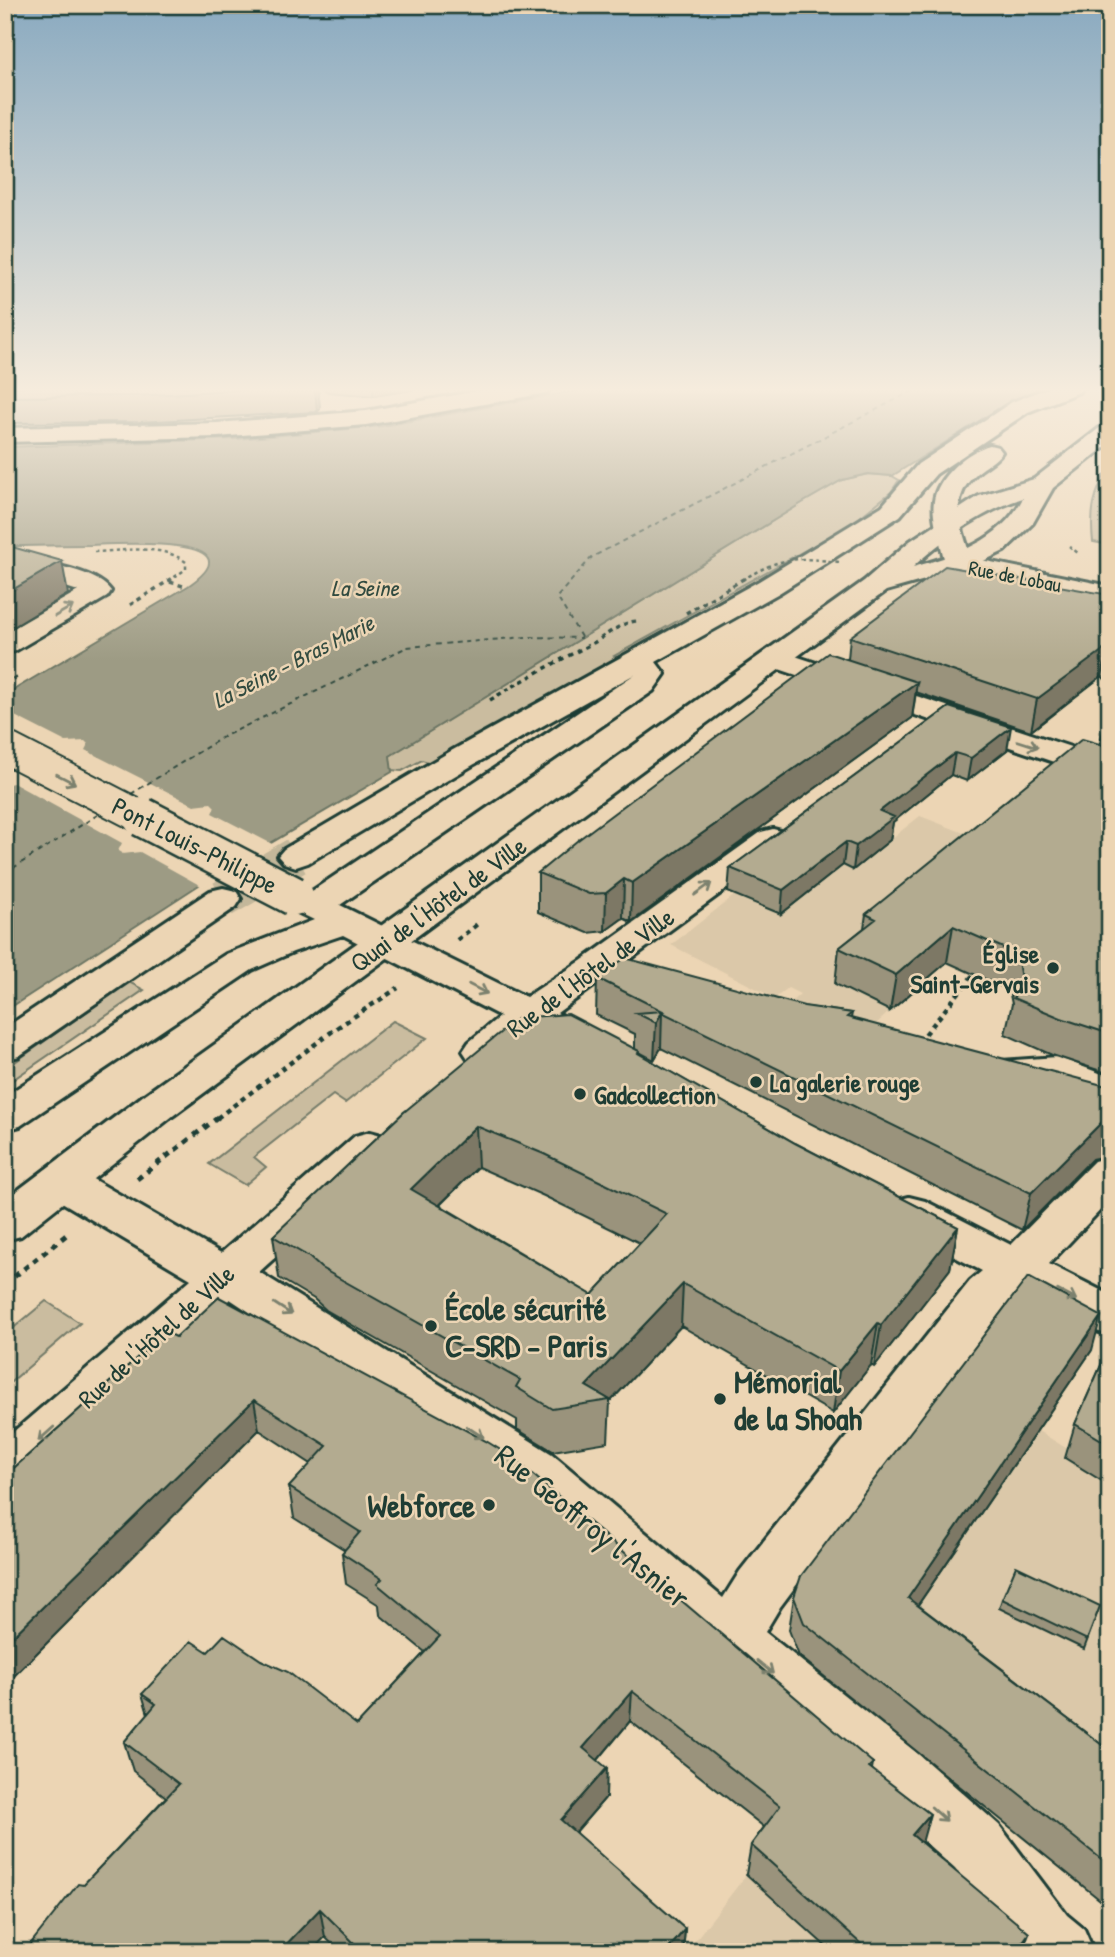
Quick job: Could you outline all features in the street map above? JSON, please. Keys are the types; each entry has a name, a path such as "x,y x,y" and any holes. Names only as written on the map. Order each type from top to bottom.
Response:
{"street":[{"path":"296,856 421,781 769,587 891,511 919,478"},
{"name":"Rue de Lobau","path":"956,478 950,486 945,503 958,565 1110,592"},
{"name":"Quai de l'Hôtel de Ville","path":"5,1224 159,1105 777,659 874,587 919,547 988,501 1043,484 1050,478"},
{"name":"Quai de l'Hôtel de Ville","path":"874,587 922,571 958,565 1004,540 1026,516 1043,484"},
{"name":"Rue de Lobau","path":"1004,540 1007,548 1021,557 1110,592"},
{"path":"5,566 35,568 94,587 97,591 5,645"},
{"path":"777,659 1110,771"},
{"path":"5,1116 239,962 280,944 318,908 642,685 650,674 647,668 633,661"},
{"path":"911,737 940,715"},
{"name":"Pont Louis-Philippe","path":"5,747 586,1045"},
{"name":"Rue de l'Hôtel de Ville","path":"457,1073 528,1014 595,969 798,820"},
{"path":"5,1047 223,899"},
{"path":"595,969 638,980"},
{"path":"911,1050 992,1075 1057,1071 1110,1093"},
{"name":"Rue de l'Hôtel de Ville","path":"5,1471 397,1123"},
{"path":"726,1635 988,1294 1110,1172"},
{"name":"Rue Geoffroy l'Asnier","path":"61,1181 189,1257 261,1294 533,1470 726,1635 895,1774 977,1847 1044,1938 1060,1952"},
{"path":"880,1198 1110,1317"}],"path":[{"path":"1069,546 1078,553"},
{"path":"686,613 773,562 803,558 839,562"},
{"path":"169,582 186,587"},
{"path":"911,1050 976,974 979,962"},
{"name":"Quai de l'Hôtel de Ville","path":"126,1188 338,1027 403,984"},
{"path":"5,1284 77,1226"}],"shaded area":[{"path":"1103,478 1110,478 1110,545 1093,542 1094,503"},
{"path":"842,480 899,480 891,492 849,526 614,656 617,658 431,763 422,760 402,771 391,770 389,756"},
{"path":"920,816 990,843 890,1011 874,1026 865,1030 823,1009 817,1013 792,1001 800,994 788,988 775,998 671,945 735,895 843,865 853,869"},
{"path":"129,982 144,990 5,1085 5,1069"},
{"path":"393,1021 427,1038 345,1103 333,1095 254,1157 266,1167 245,1185 209,1164"},
{"path":"46,1301 80,1323 5,1387 5,1335"},
{"path":"1007,1412 1110,1475 1110,1907 806,1661 791,1641 790,1620 796,1610"},
{"path":"747,1874 832,1952 686,1952"}],"water":[{"name":"La Seine","path":"5,478 849,478 802,503 390,756 392,772 199,885 5,1011 5,695 188,586 206,570 208,558 197,550 152,544 5,546"}],"pier":[{"path":"5,711 66,742 85,741 88,744 85,750 194,805 211,803 215,807 212,813 274,845 203,887 140,852 123,854 118,851 122,843 13,783 5,785"}],"building":[{"path":"5,545 62,561 5,594"},
{"path":"945,566 1110,595 1110,645 1037,699 850,637"},
{"path":"828,653 917,682 632,883 624,879 606,893 589,894 538,873 578,840"},
{"path":"949,707 1011,727 971,758 955,753 880,811 894,817 856,846 846,842 783,890 730,868"},
{"path":"1082,739 1110,747 1110,1034 1013,998 1022,986 1017,954 953,926 896,975 839,948 876,919 866,914"},
{"path":"625,958 804,1006 852,1013 847,1017 1110,1087 1110,1120 1102,1122 1031,1193 662,1012 656,1023 636,1013 663,1011 597,978"},
{"path":"568,1014 639,1051 638,1053 795,1143 958,1227 881,1325 878,1323 839,1371 683,1284 586,1386 610,1400 552,1409 516,1387 520,1380 321,1268 309,1257 273,1236 404,1112 518,1018","holes":["476,1126 544,1154 667,1214 592,1295 411,1189"]},
{"path":"1028,1277 1101,1316 908,1598 1110,1751 1110,1866 804,1623 794,1597 801,1576"},
{"path":"219,1297 512,1457 873,1763 869,1767 930,1814 912,1835 1029,1933 1021,1944 1030,1952 870,1952 751,1845 780,1806 632,1691 583,1748 607,1768 561,1820 685,1929 666,1952 363,1952 320,1909 279,1952 24,1952 78,1884 83,1885 179,1784 124,1742 156,1704 142,1694 191,1641 208,1652 224,1635 261,1660 288,1672 357,1725 440,1636 377,1584 382,1579 342,1553 360,1532 289,1487 327,1446 254,1400 5,1644 5,1476 166,1332 176,1337"},
{"path":"1110,1345 1110,1445 1075,1424"},
{"path":"1016,1566 1100,1606 1087,1640 1002,1599"}],"ferry route":[{"path":"581,637 557,597 592,557 744,478"},
{"path":"131,794 223,737 407,647 526,637 581,638"},
{"path":"5,873 99,814"}],"tunnel":[{"path":"223,899 296,856"}],"place":[{"name":"Église Saint-Gervais","path":"1053,968"},
{"name":"La galerie rouge","path":"756,1082"},
{"name":"Gadcollection","path":"580,1094"},
{"name":"École sécurité C-SRD - Paris","path":"431,1326"},
{"name":"Mémorial de la Shoah","path":"720,1399"},
{"name":"Webforce","path":"489,1505"}],"water label":[{"name":"La Seine - Bras Marie","path":"293,661"}]}
